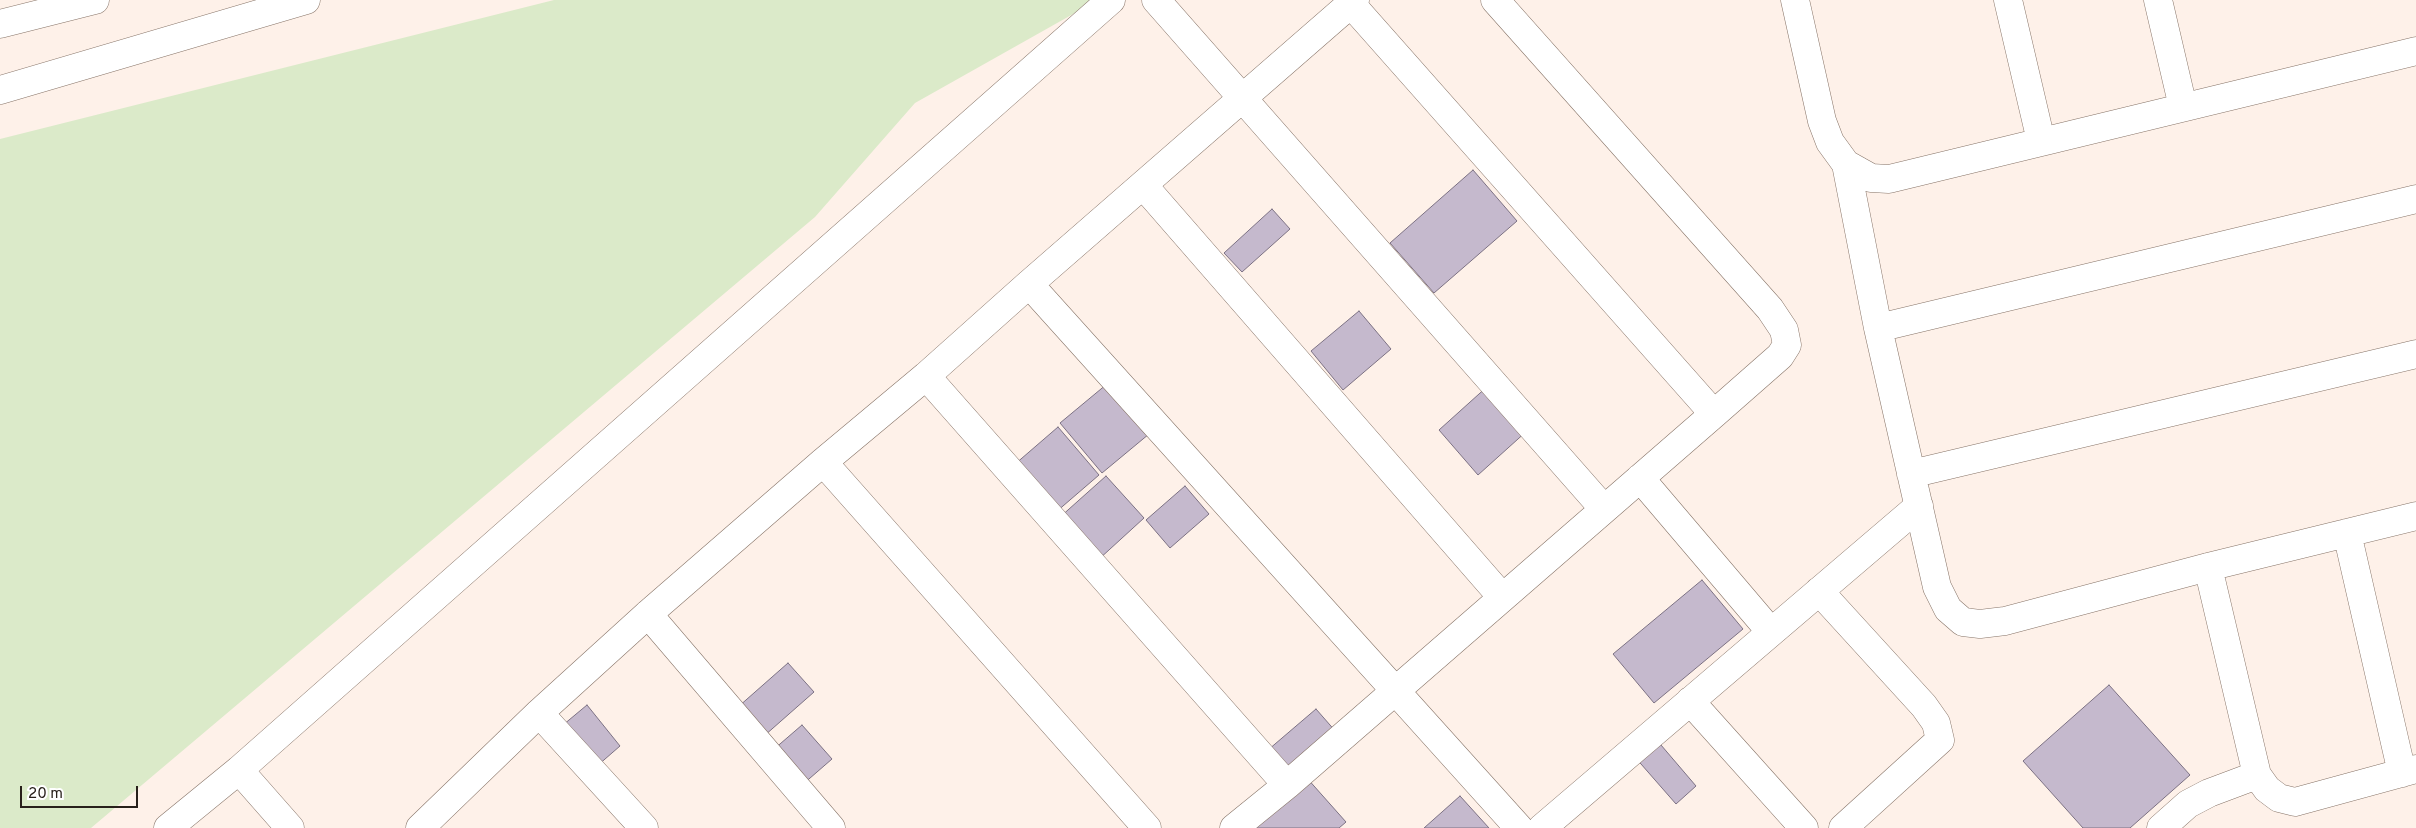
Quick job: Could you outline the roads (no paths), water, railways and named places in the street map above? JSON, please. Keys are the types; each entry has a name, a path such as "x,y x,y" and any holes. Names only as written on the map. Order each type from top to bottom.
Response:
{"street":[{"path":"0,24 95,0"},
{"path":"0,90 306,0"},
{"path":"168,828 239,770 1111,0"},
{"path":"1156,0 1604,509"},
{"path":"1234,828 1287,785 1395,689 1714,414 1780,356 1787,345 1784,330 1770,309 1495,0"},
{"path":"1795,0 1822,121 1830,142 1846,164 1871,178 1889,179 2416,51"},
{"path":"2008,0 2041,142"},
{"path":"2158,0 2183,107"},
{"path":"420,828 539,714 648,614 823,462 926,376 1028,284 1353,2 1714,414"},
{"path":"1846,164 1878,328 1937,587 1948,609 1963,622 1980,624 2006,621 2208,567 2416,516"},
{"path":"1143,185 1502,597"},
{"path":"1878,328 2416,199"},
{"path":"1028,284 1519,828"},
{"path":"1911,474 2416,354"},
{"path":"926,376 1287,785"},
{"path":"823,462 1147,828"},
{"path":"1640,478 1771,632"},
{"path":"1542,828 1919,506"},
{"path":"2208,567 2257,775 2267,789 2279,798 2296,802 2409,771 2347,533"},
{"path":"1819,591 1924,706 1936,723 1940,740 1843,828"},
{"path":"648,614 831,828"},
{"path":"1690,701 1804,828"},
{"path":"539,714 644,828"},
{"path":"239,770 290,828"},
{"path":"2161,828 2188,804 2210,792 2257,775"}]}
